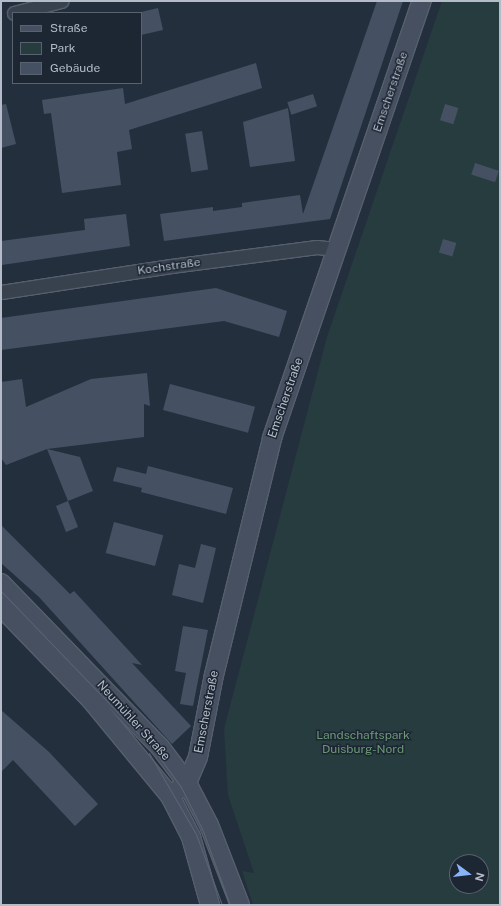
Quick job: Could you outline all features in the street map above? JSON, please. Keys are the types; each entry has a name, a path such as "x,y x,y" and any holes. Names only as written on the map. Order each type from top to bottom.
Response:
{"street":[{"path":"17,12 61,1"},
{"name":"Emscherstraße","path":"187,783 202,740 214,675 272,438 422,1"},
{"path":"1,16 12,13"},
{"name":"Kochstraße","path":"1,292 178,265 317,247 337,249"},
{"name":"Neumühler Straße","path":"1,583 160,747 187,783 210,825 240,905"},
{"name":"Neumühler Straße","path":"1,607 90,700 170,796 191,837 210,905"},
{"path":"170,796 187,783"}],"green space":[{"name":"Landschaftspark Duisburg-Nord","path":"442,1 500,1 500,905 253,905 242,871 254,873 228,795 224,729 327,337"}],"building":[{"path":"377,1 403,1 330,219 164,241 160,214 213,207 213,211 242,207 242,203 300,195 303,214"},
{"path":"158,8 163,30 142,35 141,12"},
{"path":"256,63 262,88 129,130 132,149 117,152 121,185 62,193 51,113 44,114 42,100 123,88 125,104"},
{"path":"313,94 317,106 291,115 287,102"},
{"path":"6,104 16,144 1,148 1,105"},
{"path":"445,104 458,108 453,124 440,120"},
{"path":"288,108 295,161 250,167 243,122"},
{"path":"202,131 208,170 191,172 185,134"},
{"path":"475,163 499,171 495,182 471,174"},
{"path":"126,214 130,246 2,265 1,241 85,230 84,219"},
{"path":"443,239 456,243 452,256 439,252"},
{"path":"216,288 287,311 279,337 224,321 1,350 1,318"},
{"path":"147,373 150,406 144,404 144,437 47,449 6,465 1,458 1,382 22,379 26,407 91,379"},
{"path":"170,384 255,407 248,433 163,410"},
{"path":"47,449 80,457 93,491 68,501"},
{"path":"148,466 233,488 226,514 141,492 142,488 113,481 117,467 146,474"},
{"path":"68,501 78,527 66,532 56,506"},
{"path":"114,522 163,535 155,566 106,553"},
{"path":"1,525 70,594 74,591 142,665 132,663 191,726 172,744 39,597 1,563"},
{"path":"201,544 216,548 203,603 172,595 179,564 195,568"},
{"path":"183,626 208,630 193,706 180,704 186,673 175,671"},
{"path":"1,710 49,752 98,804 75,826 13,760 1,772"}],"tram line":[{"path":"1,591 154,750 181,787 203,831 230,905"},
{"path":"149,753 196,834 222,905"}]}
